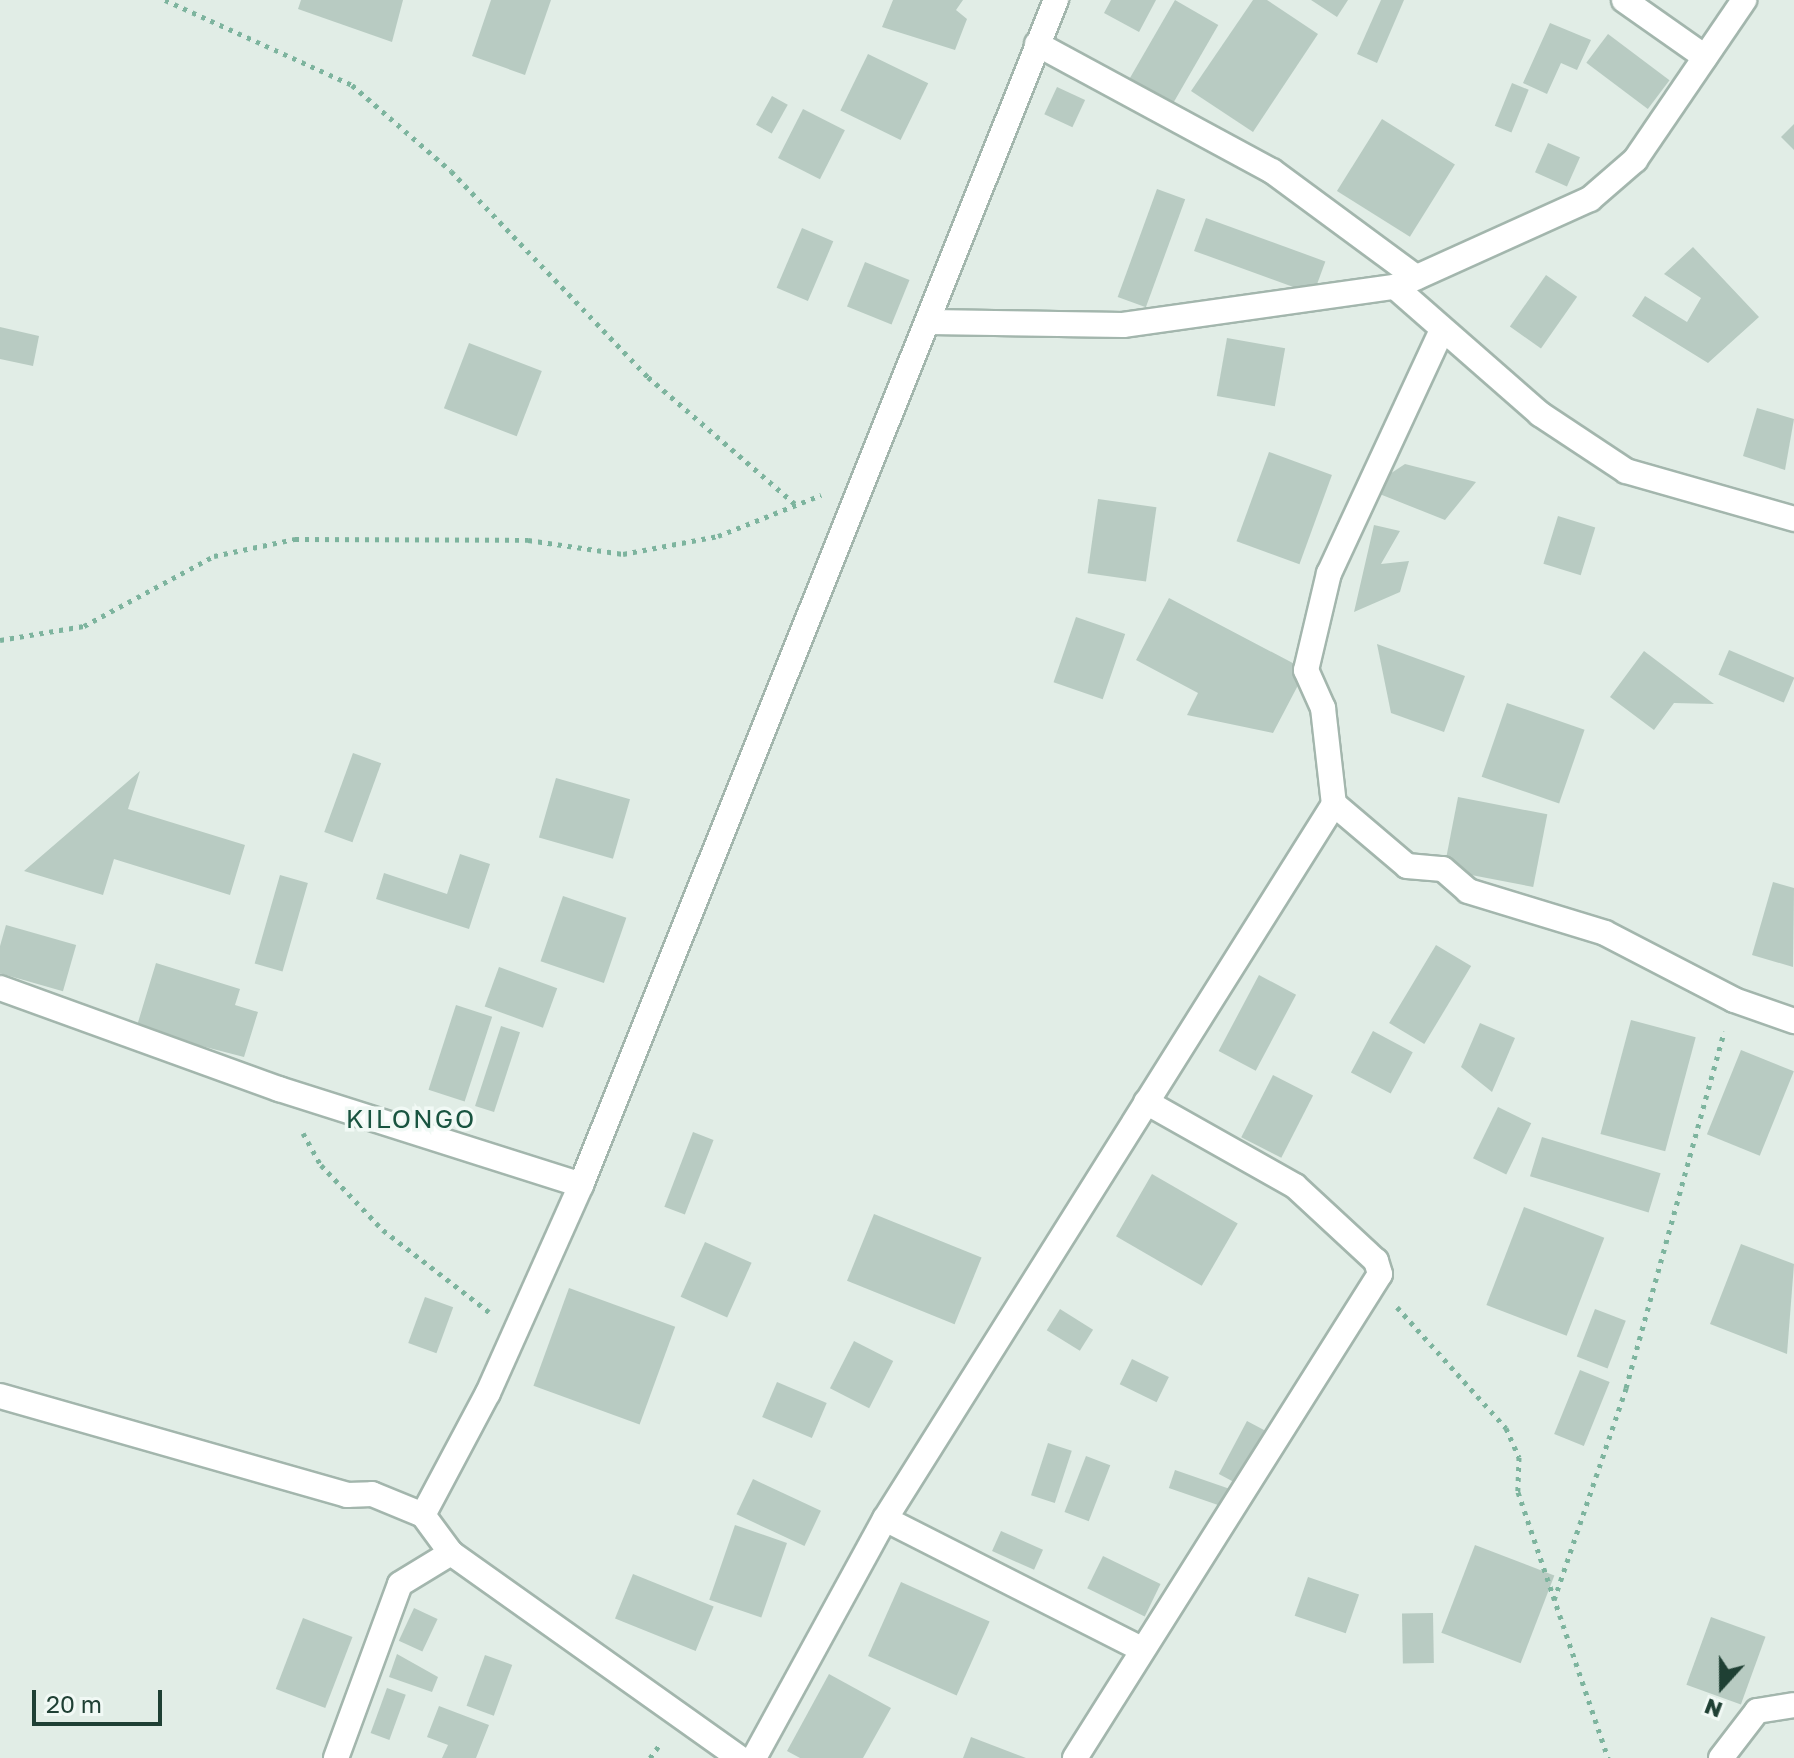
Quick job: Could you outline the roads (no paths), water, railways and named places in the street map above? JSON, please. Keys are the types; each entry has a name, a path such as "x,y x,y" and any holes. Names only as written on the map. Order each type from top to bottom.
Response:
{"street":[{"path":"423,1515 517,1331 581,1185 859,480 930,322 1056,0"},
{"path":"1624,0 1705,57"},
{"path":"930,322 1123,325 1406,282 1590,199 1635,160 1744,0"},
{"path":"1037,44 1272,171 1406,282 1442,330 1540,414 1626,471 1794,519"},
{"path":"754,1758 885,1519 1334,804 1323,708 1306,670 1329,573 1442,330"},
{"path":"1334,804 1407,866 1443,869 1468,891 1605,933 1734,1000 1794,1021"},
{"path":"0,988 279,1089 581,1185"},
{"path":"1075,1758 1141,1649 1377,1288 1376,1261 1295,1186 1146,1102"},
{"path":"0,1396 347,1495 372,1494 423,1515 451,1553 739,1758"},
{"path":"885,1519 1141,1649"},
{"path":"336,1758 400,1584 451,1553"},
{"path":"1721,1758 1757,1711 1794,1705"}],"district":[{"name":"KILONGO","path":"411,1119"}]}
